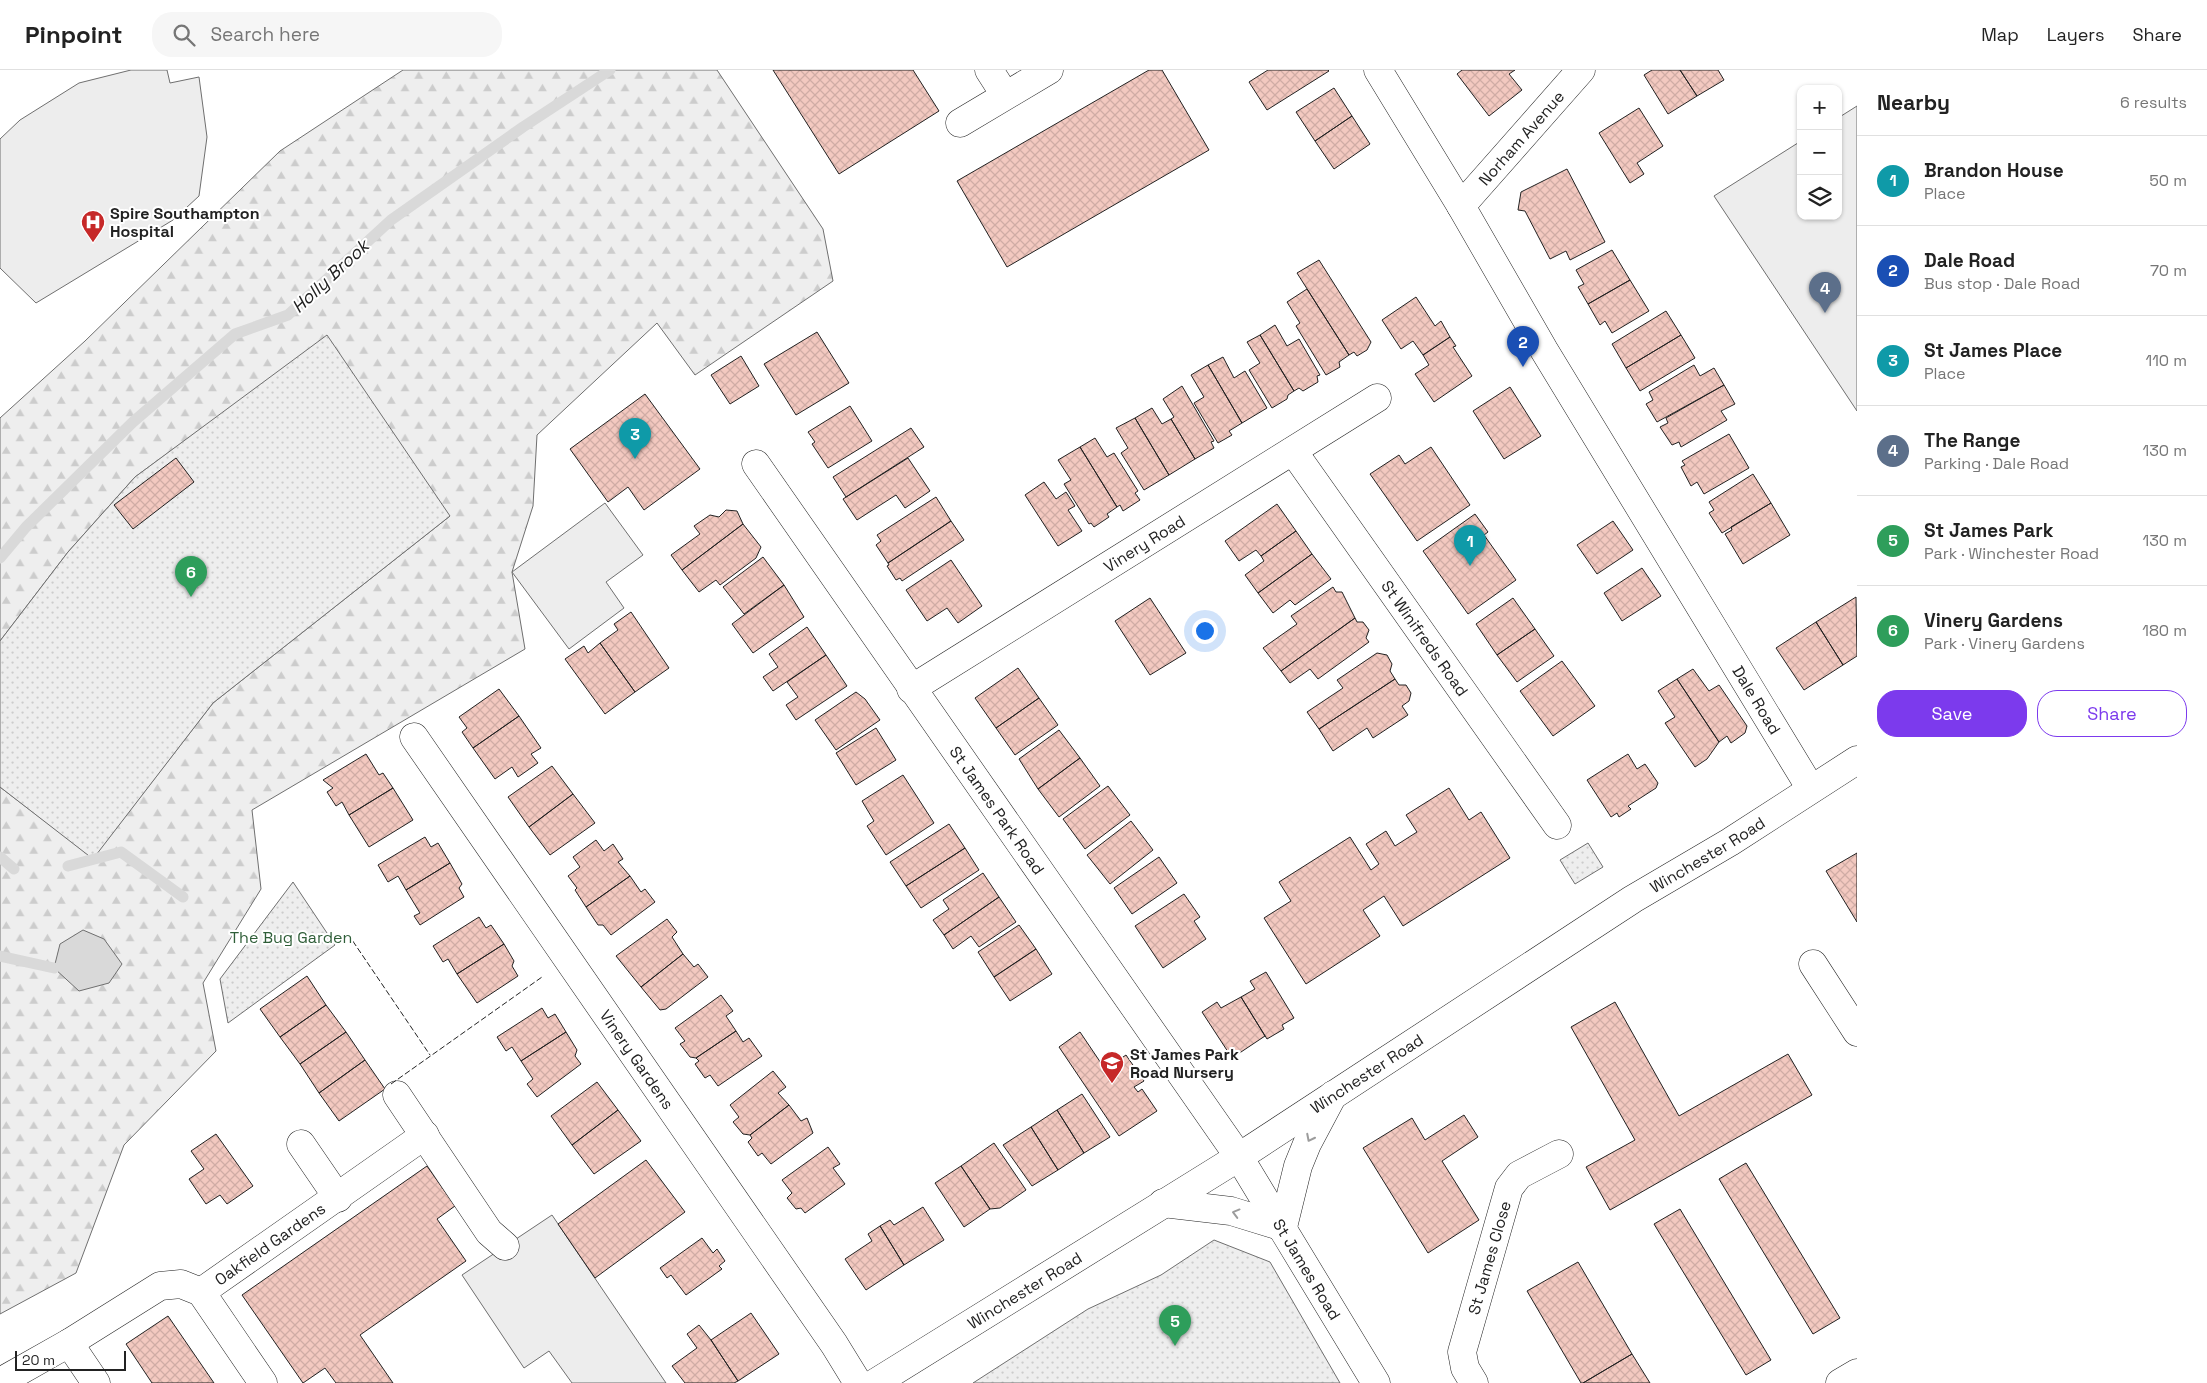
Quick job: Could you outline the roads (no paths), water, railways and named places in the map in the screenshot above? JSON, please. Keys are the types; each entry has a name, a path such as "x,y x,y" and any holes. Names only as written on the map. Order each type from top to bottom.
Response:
{"street":[{"path":"989,70 1005,95"},
{"path":"960,123 1049,70"},
{"name":"Dale Road","path":"1378,70 1461,206 1544,350 1811,789"},
{"name":"Norham Avenue","path":"1461,206 1581,70"},
{"name":"Vinery Road","path":"911,689 1377,398"},
{"name":"St Winifreds Road","path":"1293,451 1557,825"},
{"name":"St James Park Road","path":"756,464 1239,1157"},
{"name":"Vinery Gardens","path":"414,737 823,1328 858,1383"},
{"name":"Winchester Road","path":"875,1383 1239,1157 1633,899 1730,842 1857,760"},
{"path":"1813,964 1857,1032"},
{"path":"397,1095 489,1232 505,1246"},
{"path":"1163,1203 1231,1211 1283,1227 1298,1166 1307,1144 1333,1095"},
{"name":"Oakfield Gardens","path":"201,1292 338,1198 425,1135"},
{"name":"Oakfield Gardens","path":"301,1144 338,1198"},
{"name":"St James Close","path":"1474,1383 1465,1368 1462,1352 1509,1188 1519,1176 1559,1154"},
{"name":"St James Road","path":"1239,1157 1376,1383"},
{"path":"0,1382 69,1343 160,1286 182,1284 201,1292 263,1383"},
{"path":"69,1343 96,1383"},
{"path":"1840,1383 1857,1373"}],"waterway":[{"name":"Holly Brook","path":"0,558 26,527 133,422 235,334 288,315 391,220 523,127 610,70"},
{"path":"68,866 121,852 183,897"},
{"path":"0,857 14,869"},
{"path":"0,956 54,968"}],"place":[{"name":"Spire Southampton Hospital","path":"93,243"},
{"name":"The Range","path":"1825,313"},
{"name":"Dale Road","path":"1523,367"},
{"name":"St James Place","path":"635,459"},
{"name":"Brandon House","path":"1470,566"},
{"name":"Vinery Gardens","path":"191,597"},
{"name":"St James Park Road Nursery","path":"1112,1084"},
{"name":"St James Park","path":"1175,1346"}],"park label":[{"name":"The Bug Garden","path":"291,937"}]}
